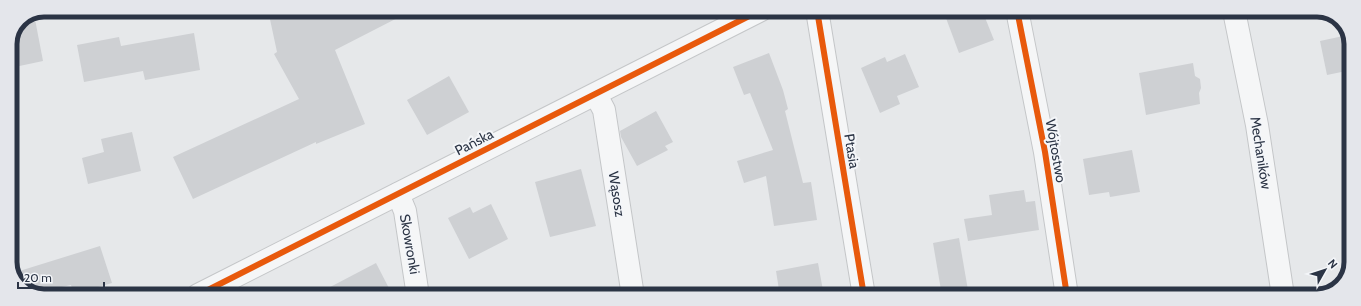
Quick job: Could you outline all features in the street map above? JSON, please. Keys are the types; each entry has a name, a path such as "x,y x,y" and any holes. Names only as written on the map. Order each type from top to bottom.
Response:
{"street":[{"name":"Pańska","path":"212,289 747,17"},
{"name":"Ptasia","path":"818,17 863,289"},
{"name":"Wójtostwo","path":"1018,17 1045,152 1065,289"},
{"name":"Mechaników","path":"1235,17 1257,125 1282,289"},
{"name":"Wąsosz","path":"596,95 604,110 632,289"},
{"name":"Skowronki","path":"398,194 405,211 417,289"}],"building":[{"path":"270,17 399,17 335,50 365,124 316,144 316,142 193,199 173,157 299,99 274,54 277,52"},
{"path":"946,17 985,17 994,40 959,53"},
{"path":"34,19 35,19 43,61 17,67 17,44 19,34 25,25"},
{"path":"194,33 200,70 145,80 143,71 84,82 77,45 119,37 121,46"},
{"path":"1342,36 1344,42 1344,71 1327,75 1320,41"},
{"path":"769,53 783,90 788,109 785,111 803,183 811,182 817,220 774,226 766,176 744,183 737,161 773,150 750,93 744,95 733,67"},
{"path":"905,54 919,87 897,96 900,104 880,113 861,68 885,57 887,62"},
{"path":"1193,63 1195,76 1200,79 1200,104 1146,115 1139,73"},
{"path":"449,76 469,112 427,135 407,100"},
{"path":"656,111 673,142 665,146 668,150 637,166 621,137 620,131"},
{"path":"132,132 141,171 88,184 82,158 104,152 101,139"},
{"path":"1132,150 1140,192 1110,197 1109,192 1089,195 1083,159"},
{"path":"581,169 596,226 550,237 535,182"},
{"path":"1024,190 1026,202 1035,201 1039,230 968,241 964,219 992,215 989,195"},
{"path":"491,204 508,239 469,259 448,218 470,207 473,213"},
{"path":"959,238 968,289 941,289 933,243"},
{"path":"100,246 112,283 91,289 72,289 71,285 44,289 34,287 26,282 19,271"},
{"path":"376,263 389,289 326,289"},
{"path":"818,263 823,289 779,289 776,271"}],"cycle path":[{"path":"210,289 747,17"},
{"path":"818,17 863,289"},
{"path":"1018,17 1045,152 1066,289"}]}
